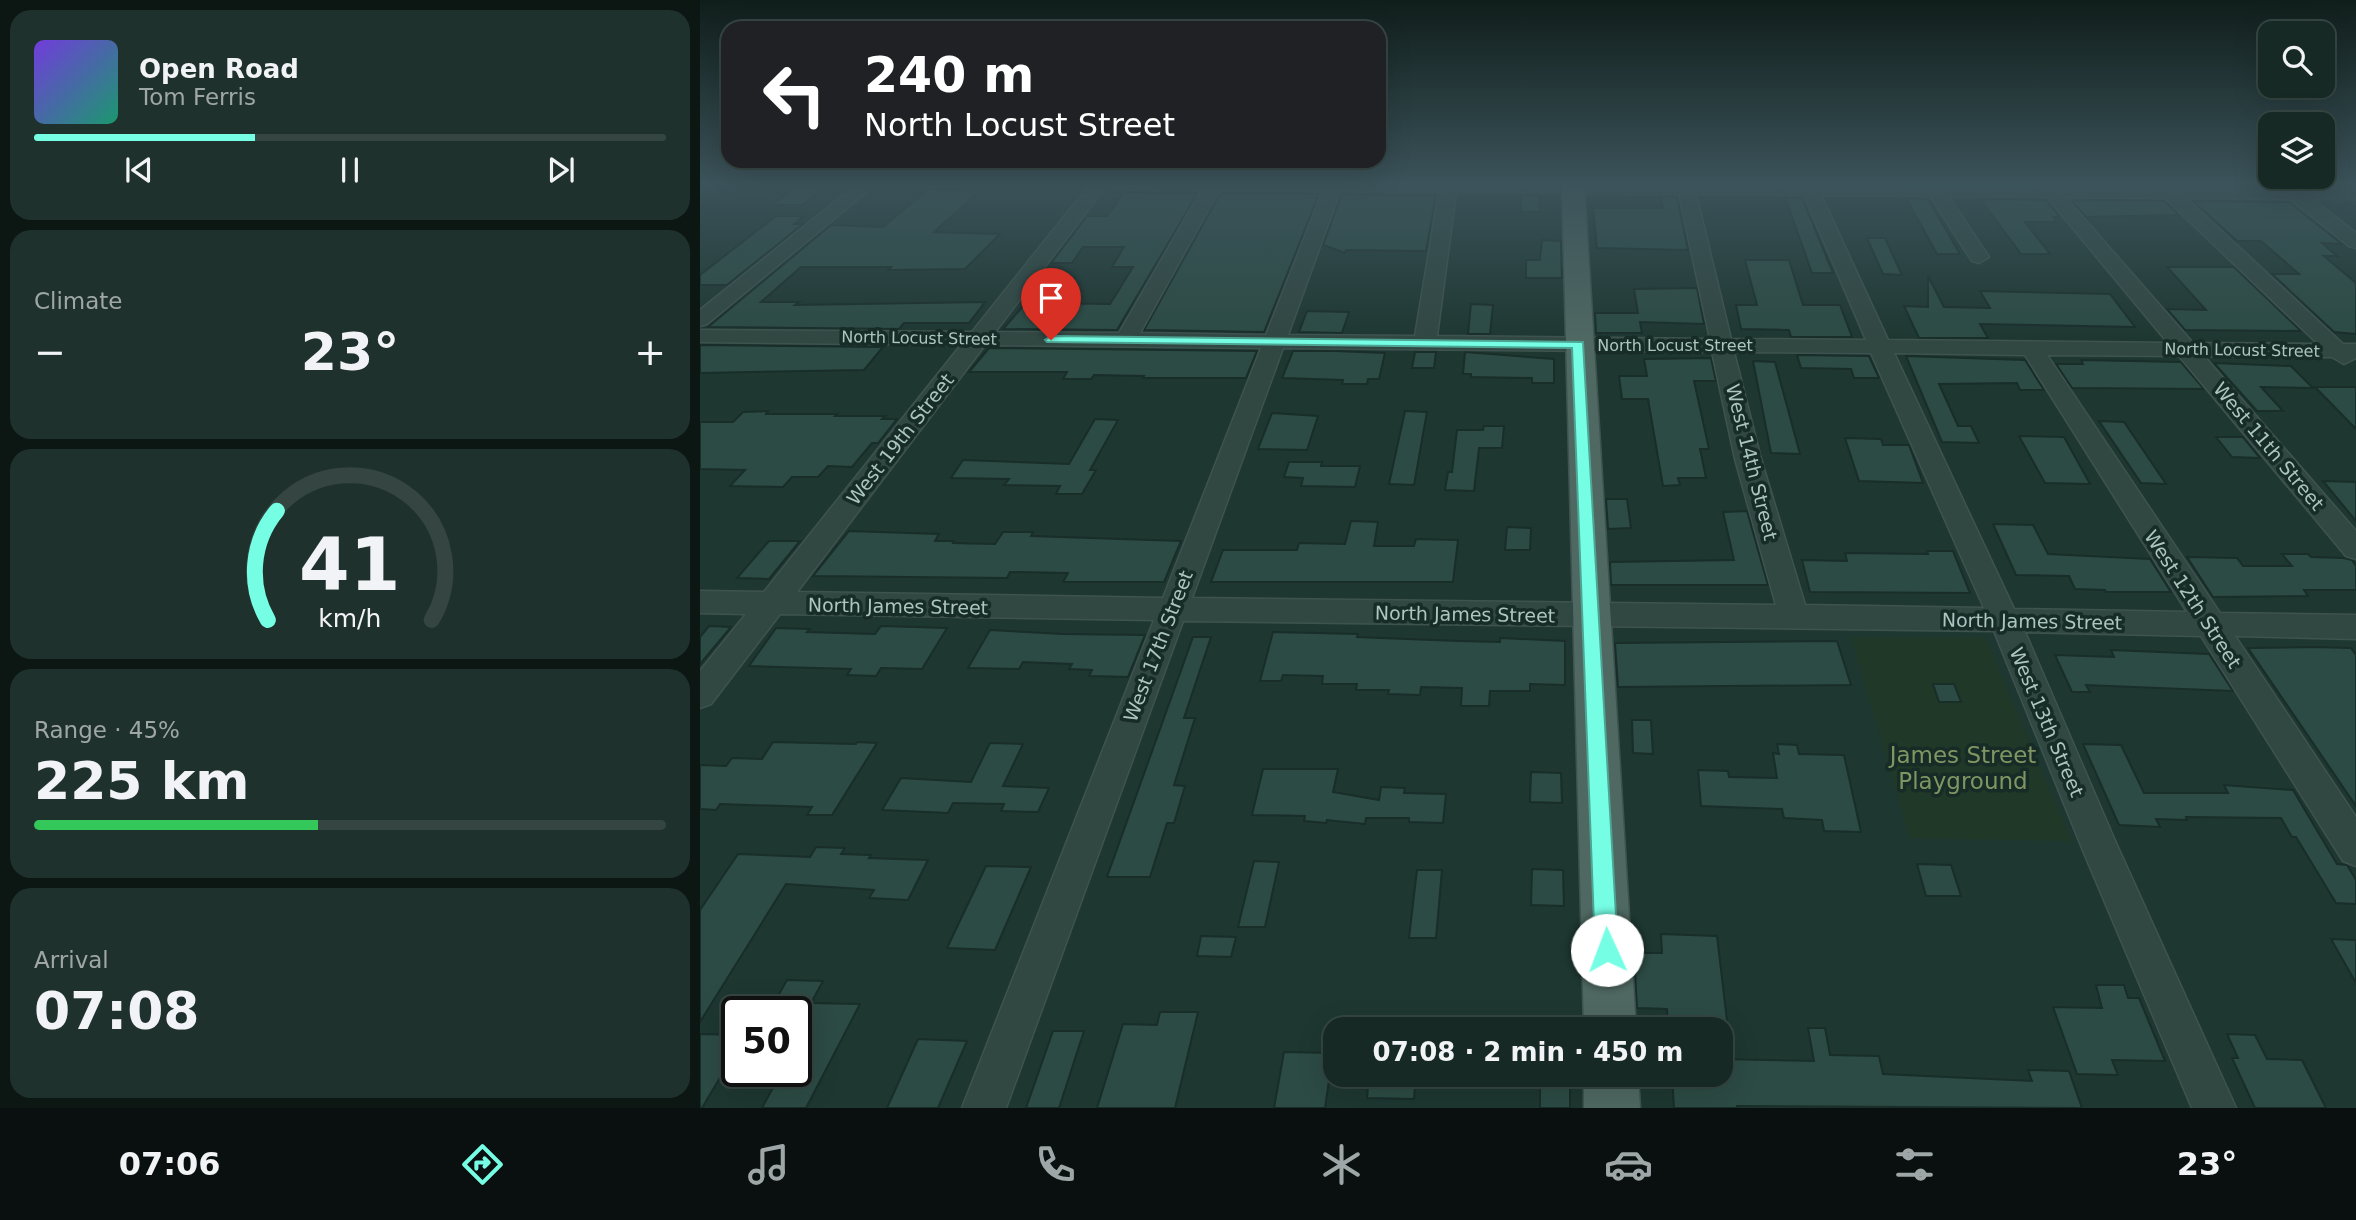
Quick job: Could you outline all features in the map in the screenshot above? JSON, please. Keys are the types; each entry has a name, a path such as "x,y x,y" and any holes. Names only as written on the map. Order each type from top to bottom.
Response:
{"main road":[{"path":"1575,236 1609,1017"},
{"path":"1611,1087 1612,1108"}],"street":[{"path":"700,320 804,236"},
{"name":"West 19th Street","path":"700,695 1058,236"},
{"path":"1125,341 1185,236"},
{"name":"West 17th Street","path":"984,1108 1315,236"},
{"path":"1425,343 1441,236"},
{"name":"West 14th Street","path":"1698,236 1748,459 1794,616"},
{"name":"West 13th Street","path":"1831,236 1930,461 2005,621 2102,853 2214,1108"},
{"path":"1965,236 1979,257"},
{"name":"West 11th Street","path":"2089,236 2356,549"},
{"path":"2218,236 2347,351 2356,369"},
{"name":"North Locust Street","path":"700,336 1723,345 1881,349 2347,351"},
{"name":"West 12th Street","path":"2032,348 2207,623 2356,849"},
{"name":"North James Street","path":"700,602 1590,616 1794,616 2356,627"}],"green space":[{"name":"James Street Playground","path":"1851,637 1985,637 2071,841 1910,838"}],"building":[{"path":"751,236 788,236 727,285 700,285 700,275"},
{"path":"818,236 998,236 965,269 801,267 761,302 799,302 795,305 985,302 969,323 904,323 899,329 708,327"},
{"path":"1072,236 1172,236 1117,330 1003,329 1026,303 1110,304 1133,267 1112,267 1124,247 1083,247 1072,263 1051,263"},
{"path":"1197,236 1302,236 1264,332 1144,330"},
{"path":"1326,236 1429,236 1426,251 1346,250 1345,253 1323,245"},
{"path":"1596,236 1685,236 1688,250 1597,248"},
{"path":"1799,236 1818,236 1833,273 1812,273"},
{"path":"1927,236 1949,236 1960,254 1937,254"},
{"path":"2007,236 2036,236 2050,254 2021,254"},
{"path":"2231,236 2332,236 2342,244 2322,243 2337,256 2324,256 2356,283 2356,334 2334,332 2272,274 2299,274 2261,241 2237,241"},
{"path":"1867,238 1885,238 1902,275 1883,274"},
{"path":"1542,240 1561,241 1562,278 1526,278 1526,260 1540,260"},
{"path":"1745,260 1789,260 1803,305 1840,305 1852,337 1791,337 1789,330 1741,329 1736,305 1757,305"},
{"path":"2167,267 2234,267 2301,331 2185,330 2167,309 2206,310"},
{"path":"1928,276 1944,307 1990,308 1980,291 2110,294 2135,327 1980,324 1988,338 1919,338 1904,306 1928,307"},
{"path":"1697,288 1704,324 1640,322 1642,333 1596,333 1595,313 1638,313 1634,289"},
{"path":"1471,304 1493,305 1490,334 1468,334"},
{"path":"1307,311 1349,312 1342,333 1299,332"},
{"path":"700,345 883,347 864,370 700,373"},
{"path":"989,348 1257,351 1246,378 1094,375 1091,379 1063,379 1067,372 969,372"},
{"path":"1293,351 1385,353 1379,379 1368,379 1367,384 1342,384 1343,380 1282,378"},
{"path":"1415,352 1436,352 1434,368 1412,368"},
{"path":"1465,352 1554,359 1554,383 1532,383 1532,378 1471,377 1471,374 1463,374"},
{"path":"1797,355 1869,356 1879,378 1854,378 1851,369 1801,368"},
{"path":"1906,356 2025,360 2044,390 2020,390 2017,383 1939,384 1958,426 1971,426 1979,443 1942,442"},
{"path":"1711,358 1716,381 1694,381 1709,449 1700,449 1706,478 1678,478 1680,485 1663,486 1648,399 1622,399 1619,376 1647,376 1644,359"},
{"path":"2081,360 2181,362 2204,389 2072,388 2056,364 2083,364"},
{"path":"1753,361 1775,362 1800,454 1771,453"},
{"path":"2214,363 2291,366 2313,388 2261,387 2283,411 2257,411"},
{"path":"2315,387 2356,387 2356,429"},
{"path":"768,411 766,414 837,414 835,416 885,416 882,419 897,419 878,443 872,443 852,467 828,466 818,477 792,477 783,487 730,486 745,470 700,469 700,422 733,422 743,412"},
{"path":"1405,411 1427,412 1414,485 1389,484"},
{"path":"1272,413 1318,416 1307,450 1258,449"},
{"path":"1095,419 1118,420 1090,470 1096,470 1082,494 1056,494 1060,486 1004,485 1009,479 951,478 963,460 1069,464"},
{"path":"2099,421 2124,422 2166,484 2141,483"},
{"path":"1484,426 1504,426 1502,448 1479,448 1474,491 1445,490 1448,472 1452,472 1457,430 1483,430"},
{"path":"2019,436 2064,437 2090,484 2045,483"},
{"path":"2216,437 2243,437 2260,458 2232,457"},
{"path":"1845,438 1881,439 1883,445 1909,445 1923,483 1859,481"},
{"path":"1289,462 1322,462 1321,466 1360,466 1355,487 1301,486 1303,478 1284,477"},
{"path":"2323,481 2356,482 2356,521"},
{"path":"1606,499 1627,499 1631,528 1608,529"},
{"path":"1747,511 1768,585 1611,585 1610,562 1734,560 1723,512"},
{"path":"1351,521 1378,522 1374,546 1414,546 1416,539 1458,540 1453,582 1211,582 1223,550 1297,550 1299,543 1345,544"},
{"path":"1993,524 2033,525 2048,554 2150,559 2171,592 2075,589 2069,576 2016,575"},
{"path":"1507,527 1531,528 1530,550 1505,550"},
{"path":"849,531 939,534 935,541 954,541 953,543 995,544 1003,532 1033,532 1031,536 1181,541 1164,582 1063,582 1068,573 1010,572 1007,578 813,576"},
{"path":"769,541 800,541 769,579 737,578"},
{"path":"1927,551 1953,551 1970,593 1810,592 1802,560 1847,561 1845,553 1928,554"},
{"path":"2282,554 2308,554 2311,557 2352,560 2356,566 2356,590 2304,590 2308,596 2213,597 2187,557 2237,558 2243,566 2292,566"},
{"path":"709,626 731,627 700,664 700,637"},
{"path":"881,626 947,628 922,669 881,668 876,676 847,675 851,669 749,666 776,628 810,629 807,632 875,634"},
{"path":"990,630 1145,635 1128,677 1089,676 1092,670 1069,669 1072,664 1023,662 1019,669 968,668"},
{"path":"1273,632 1358,634 1357,637 1458,641 1500,642 1500,638 1565,641 1565,685 1530,684 1530,691 1490,691 1489,706 1461,706 1462,688 1421,687 1420,695 1388,694 1389,690 1356,690 1357,684 1322,684 1323,676 1283,675 1281,681 1260,681"},
{"path":"1193,637 1211,637 1184,718 1195,718 1174,785 1185,786 1174,823 1167,823 1150,877 1107,877"},
{"path":"1837,641 1851,685 1618,687 1615,643"},
{"path":"2248,648 2351,648 2356,655 2356,806"},
{"path":"2111,650 2209,654 2233,691 2086,685 2090,692 2072,692 2055,655 2114,657"},
{"path":"1933,684 1954,684 1961,702 1939,702"},
{"path":"1632,720 1651,720 1653,754 1633,753"},
{"path":"773,742 877,743 832,815 807,815 812,807 720,804 716,810 700,809 700,765 726,766 732,758 762,759"},
{"path":"990,743 1023,744 1003,786 1049,788 1038,812 1001,811 1004,804 953,803 948,813 882,810 901,778 971,782"},
{"path":"1777,744 1797,745 1799,754 1844,755 1861,832 1824,831 1822,820 1784,818 1782,809 1701,806 1698,770 1728,771 1729,777 1777,778 1773,753 1779,754"},
{"path":"2083,744 2121,745 2144,793 2228,793 2224,785 2293,790 2337,864 2347,865 2356,880 2356,904 2336,903 2296,837 2292,837 2281,818 2186,817 2187,820 2156,819 2160,827 2119,825"},
{"path":"1263,769 1338,769 1333,792 1379,800 1381,787 1405,788 1404,793 1446,794 1443,823 1409,822 1409,818 1366,818 1365,824 1327,820 1326,823 1304,821 1305,816 1252,815"},
{"path":"1531,772 1561,773 1562,803 1530,802"},
{"path":"816,847 845,848 841,854 871,855 869,858 928,860 908,900 869,898 874,890 786,884 700,1022 700,910 738,854 810,857"},
{"path":"1254,861 1279,862 1265,927 1238,927"},
{"path":"1917,864 1951,865 1961,896 1926,896"},
{"path":"986,866 1031,867 995,950 947,948"},
{"path":"1532,869 1563,870 1564,906 1531,905"},
{"path":"1417,870 1442,870 1436,938 1409,938"},
{"path":"1661,934 1717,936 1727,1017 1667,1017 1667,1009 1637,1008 1634,953 1662,953"},
{"path":"1201,936 1236,937 1231,957 1197,956"},
{"path":"2331,939 2356,940 2356,983"},
{"path":"787,980 823,981 812,1001 812,996 778,996"},
{"path":"2096,985 2124,985 2128,998 2139,998 2165,1061 2112,1060 2118,1075 2077,1074 2053,1007 2102,1008"},
{"path":"812,1003 860,1004 806,1108 762,1108 773,1087 812,1087"},
{"path":"1160,1012 1198,1012 1175,1108 1097,1108 1123,1024 1157,1025"},
{"path":"1808,1028 1825,1028 1830,1055 1879,1056 1883,1074 2032,1081 2028,1070 2069,1071 2082,1108 1674,1108 1673,1087 1733,1087 1733,1059 1814,1061"},
{"path":"1053,1031 1084,1031 1059,1108 1026,1108"},
{"path":"700,1034 721,1035 721,1076 700,1108"},
{"path":"2227,1034 2255,1035 2267,1059 2302,1060 2326,1108 2255,1108 2232,1058 2238,1058"},
{"path":"918,1039 967,1041 938,1108 887,1108"},
{"path":"1284,1052 1323,1053 1323,1087 1328,1087 1325,1108 1274,1108"},
{"path":"1368,1087 1415,1087 1414,1099 1367,1098"},
{"path":"1540,1087 1570,1087 1570,1108 1540,1108"}],"route":[{"path":"1051,340 1578,345 1607,950"}]}
